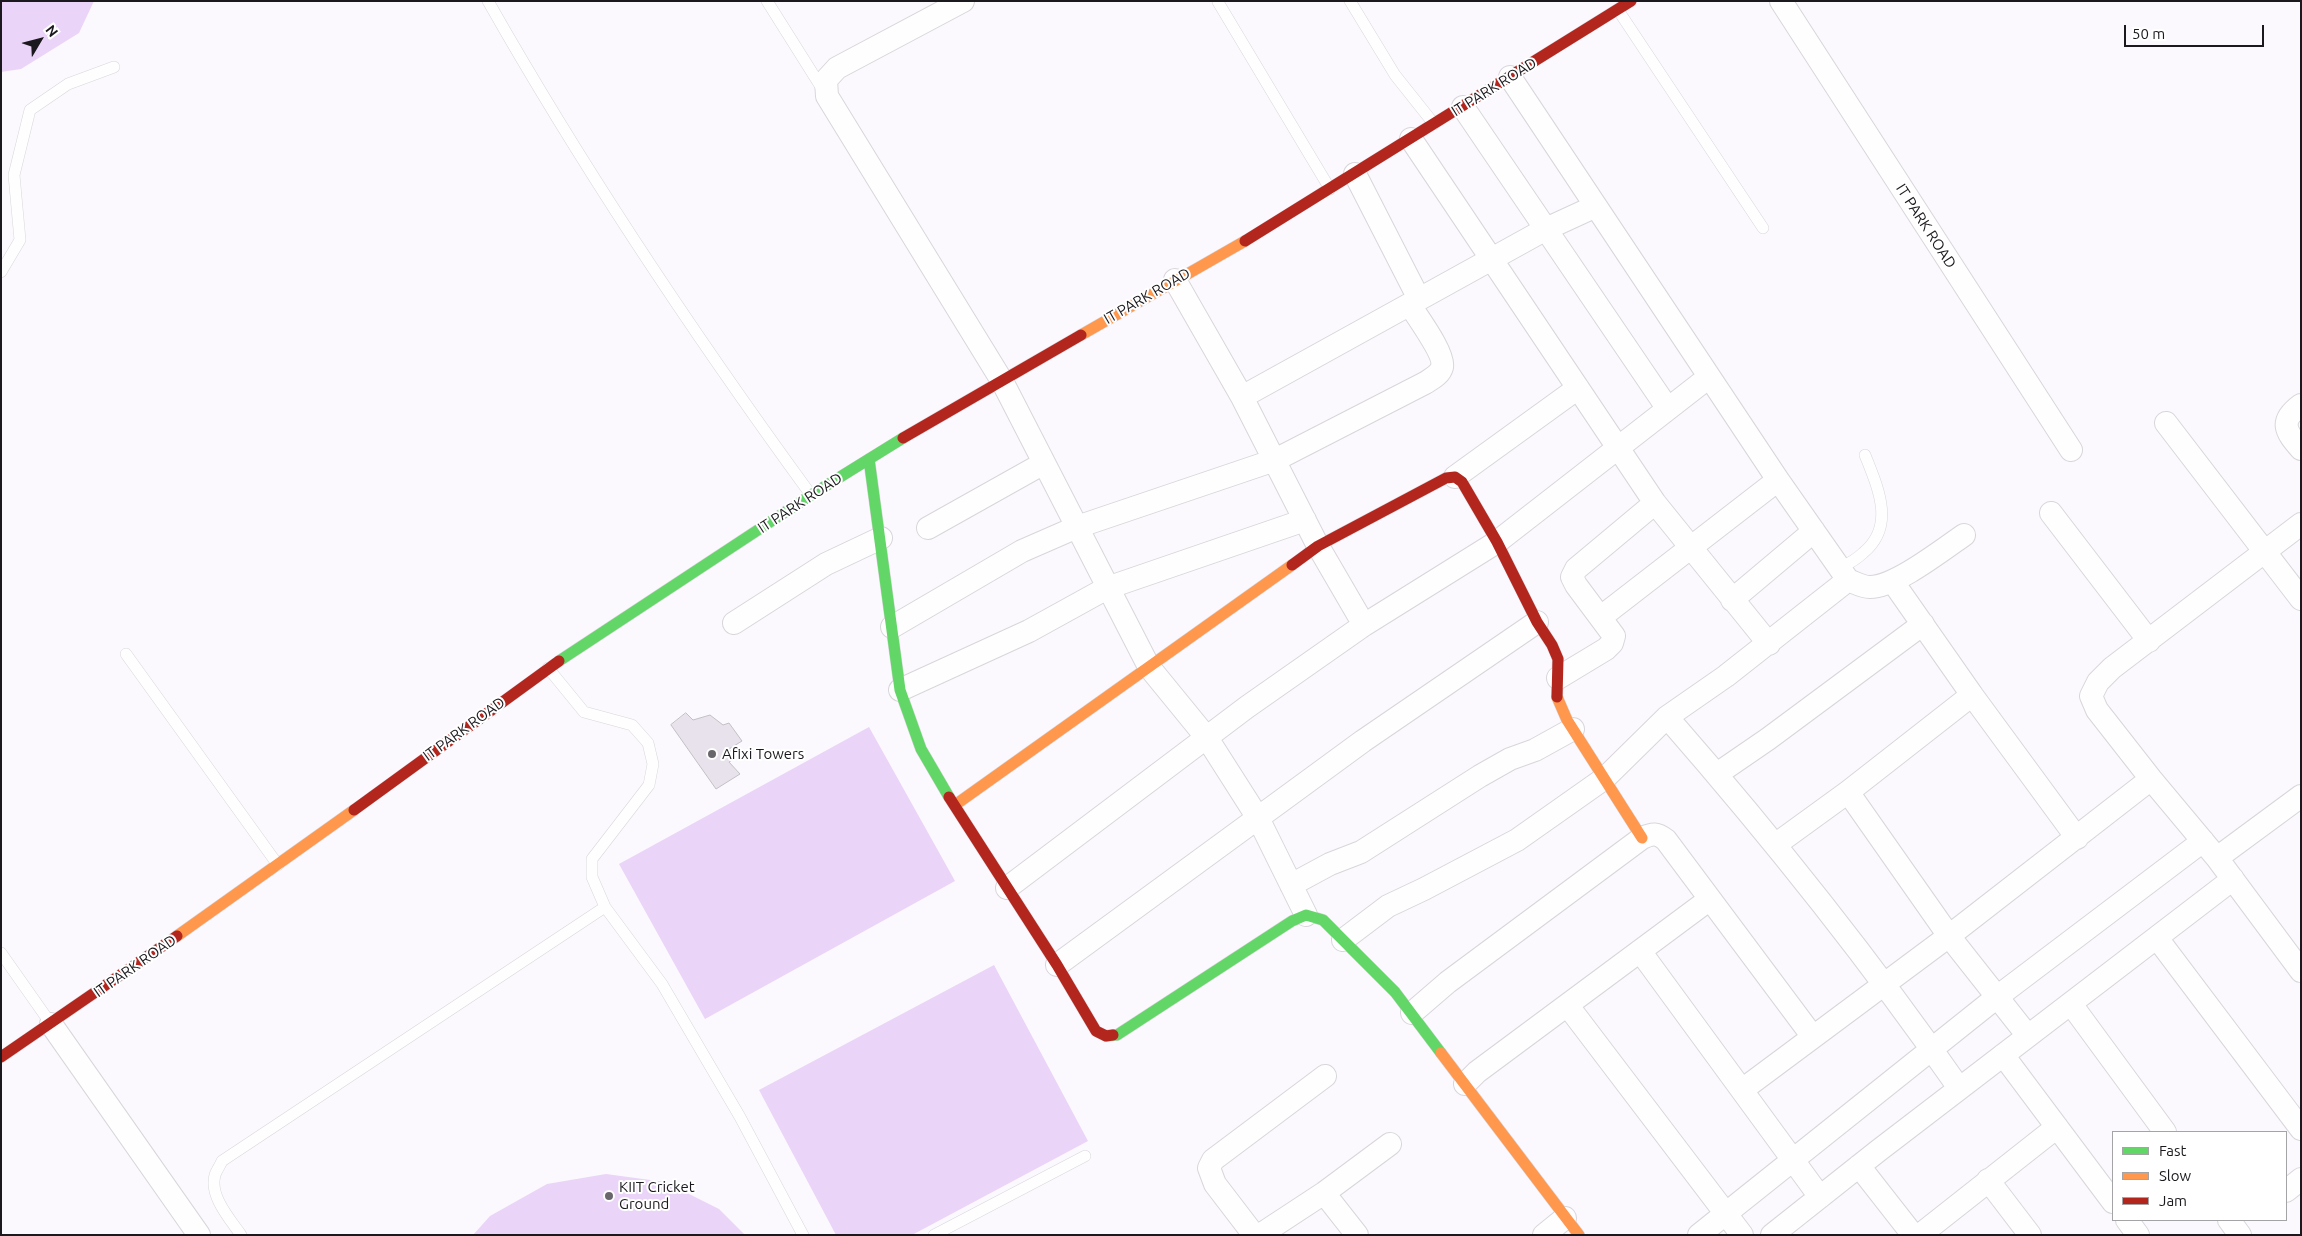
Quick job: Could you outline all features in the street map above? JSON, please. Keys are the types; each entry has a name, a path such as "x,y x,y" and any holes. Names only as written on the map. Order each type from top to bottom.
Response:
{"street":[{"path":"964,1 837,68 826,80 827,96 1002,381 1149,667 1207,738 1258,818 1306,915"},
{"name":"IT PARK ROAD","path":"1,1056 51,1024 278,865 548,668 811,495 1174,280 1277,222 1631,1"},
{"name":"IT PARK ROAD","path":"1781,1 2071,450"},
{"path":"1510,78 1778,480 1844,574 1860,586 1872,587 1893,582 1964,535"},
{"path":"1463,107 1668,409"},
{"path":"1411,139 1656,503 1769,644"},
{"path":"892,627 1022,551 1077,527 1275,460 1425,383 1437,375 1442,368 1442,357 1354,174"},
{"path":"1242,397 1546,229 1596,206"},
{"path":"1174,280 1242,397 1318,546 1364,625"},
{"path":"1007,888 1207,738 1364,625 1497,542 1709,377"},
{"path":"956,806 1318,546 1446,478 1455,477 1578,388"},
{"path":"2301,405 2290,413 2287,421 2287,430 2301,450"},
{"path":"2166,423 2263,552 2301,599"},
{"path":"869,459 900,690 921,749 938,780 1057,965 1096,1031 1106,1036 1117,1035 1292,921 1306,915 1323,920 1395,992 1572,1226 1544,1235"},
{"path":"928,528 1044,464"},
{"path":"1455,477 1462,482 1497,542 1537,622 1552,645 1558,660 1557,700 1642,838"},
{"path":"1601,617 1778,480"},
{"path":"1558,678 1612,643 1614,636 1576,585 1572,577 1576,569 1656,503"},
{"path":"2051,513 2149,641"},
{"path":"900,690 1029,631 1107,588 1305,520"},
{"path":"2301,524 2112,668 2098,682 2091,696 2097,710 2210,850 2301,971"},
{"path":"1732,600 1814,531"},
{"path":"734,623 826,564 881,538"},
{"path":"1343,940 1388,906 1518,840 1605,778 1667,717 1769,644 1844,574"},
{"path":"1893,582 1972,695 2077,838"},
{"path":"1057,965 1363,741 1537,622"},
{"path":"1716,774 1768,739 1923,624"},
{"path":"1775,845 1848,792 1972,695"},
{"path":"1667,717 1775,845 1884,984 1959,1088"},
{"path":"1291,885 1330,864 1361,852 1480,776 1510,759 1536,750 1573,728"},
{"path":"1742,1090 1949,936 2151,779"},
{"path":"1848,792 1949,936 2028,1036"},
{"path":"1699,1235 1997,997 2210,850 2301,796"},
{"path":"1412,1013 1448,982 1642,838 1651,834 1658,834 1666,840 1812,1037"},
{"path":"1772,1235 1798,1227 1820,1197 2232,879"},
{"path":"1465,1084 1476,1072 1568,1006 1710,899"},
{"path":"2157,938 2301,1129"},
{"path":"1640,951 1820,1197"},
{"path":"2070,1004 2164,1131"},
{"path":"1568,1006 1742,1235"},
{"path":"51,1024 199,1235"},
{"path":"2003,1055 2112,1201"},
{"path":"1254,1235 1215,1184 1209,1168 1212,1160 1325,1076"},
{"path":"1920,1235 2057,1127"},
{"path":"1260,1235 1324,1193 1390,1144"},
{"path":"1859,1166 1914,1235"},
{"path":"2287,1190 2301,1179"},
{"path":"1988,1180 2030,1235"},
{"path":"1324,1193 1357,1235"},
{"path":"2128,1221 2138,1235"}],"lane":[{"path":"488,1 592,176 764,430 811,495"},
{"path":"767,1 827,96"},
{"path":"1350,1 1395,75 1434,124"},
{"path":"1218,2 1330,189"},
{"path":"1618,10 1763,228"},
{"path":"1,272 20,240 14,176 30,110 68,84 114,67"},
{"path":"1844,574 1876,541 1883,521 1879,493 1865,456"},
{"path":"126,654 278,865"},
{"path":"548,668 584,712 632,725 648,743 653,764 649,786 592,858 592,877 605,907 662,984 740,1118 803,1235"},
{"path":"241,1235 222,1208 214,1187 215,1175 222,1162 605,907"},
{"path":"1,952 51,1024"},
{"path":"934,1235 1085,1156"}],"shaded area":[{"path":"1,1 94,1 79,33 21,69 1,72"},
{"path":"869,727 955,881 705,1019 619,864"},
{"path":"994,965 1088,1141 912,1235 836,1235 759,1090"},
{"name":"KIIT Cricket Ground","path":"606,1174 665,1182 719,1209 745,1235 473,1235 490,1216 547,1184"}],"building":[{"name":"Afixi Towers","path":"686,713 693,720 710,715 723,725 729,723 742,741 729,749 735,758 729,762 740,774 716,789 671,725"}],"traffic: fast":[{"path":"559,661 811,495 903,438"},
{"path":"869,459 900,690 921,749 949,797"},
{"path":"1113,1035 1117,1035 1292,921 1306,915 1323,920 1395,992 1441,1053"}],"traffic: slow":[{"path":"1081,335 1245,241"},
{"path":"955,805 1292,565"},
{"path":"1557,697 1567,720 1642,838"},
{"path":"177,936 354,810"},
{"path":"1441,1053 1579,1235"}],"traffic: jam":[{"path":"1245,241 1631,1"},
{"path":"903,438 1081,335"},
{"path":"1292,565 1318,546 1446,478 1455,477 1462,482 1497,542 1537,622 1552,645 1558,659 1557,697"},
{"path":"354,810 559,661"},
{"path":"949,797 1057,965 1096,1031 1106,1036 1113,1035"},
{"path":"1,1057 177,936"}],"place":[{"name":"Afixi Towers","path":"712,754"},
{"name":"KIIT Cricket Ground","path":"609,1196"}]}
